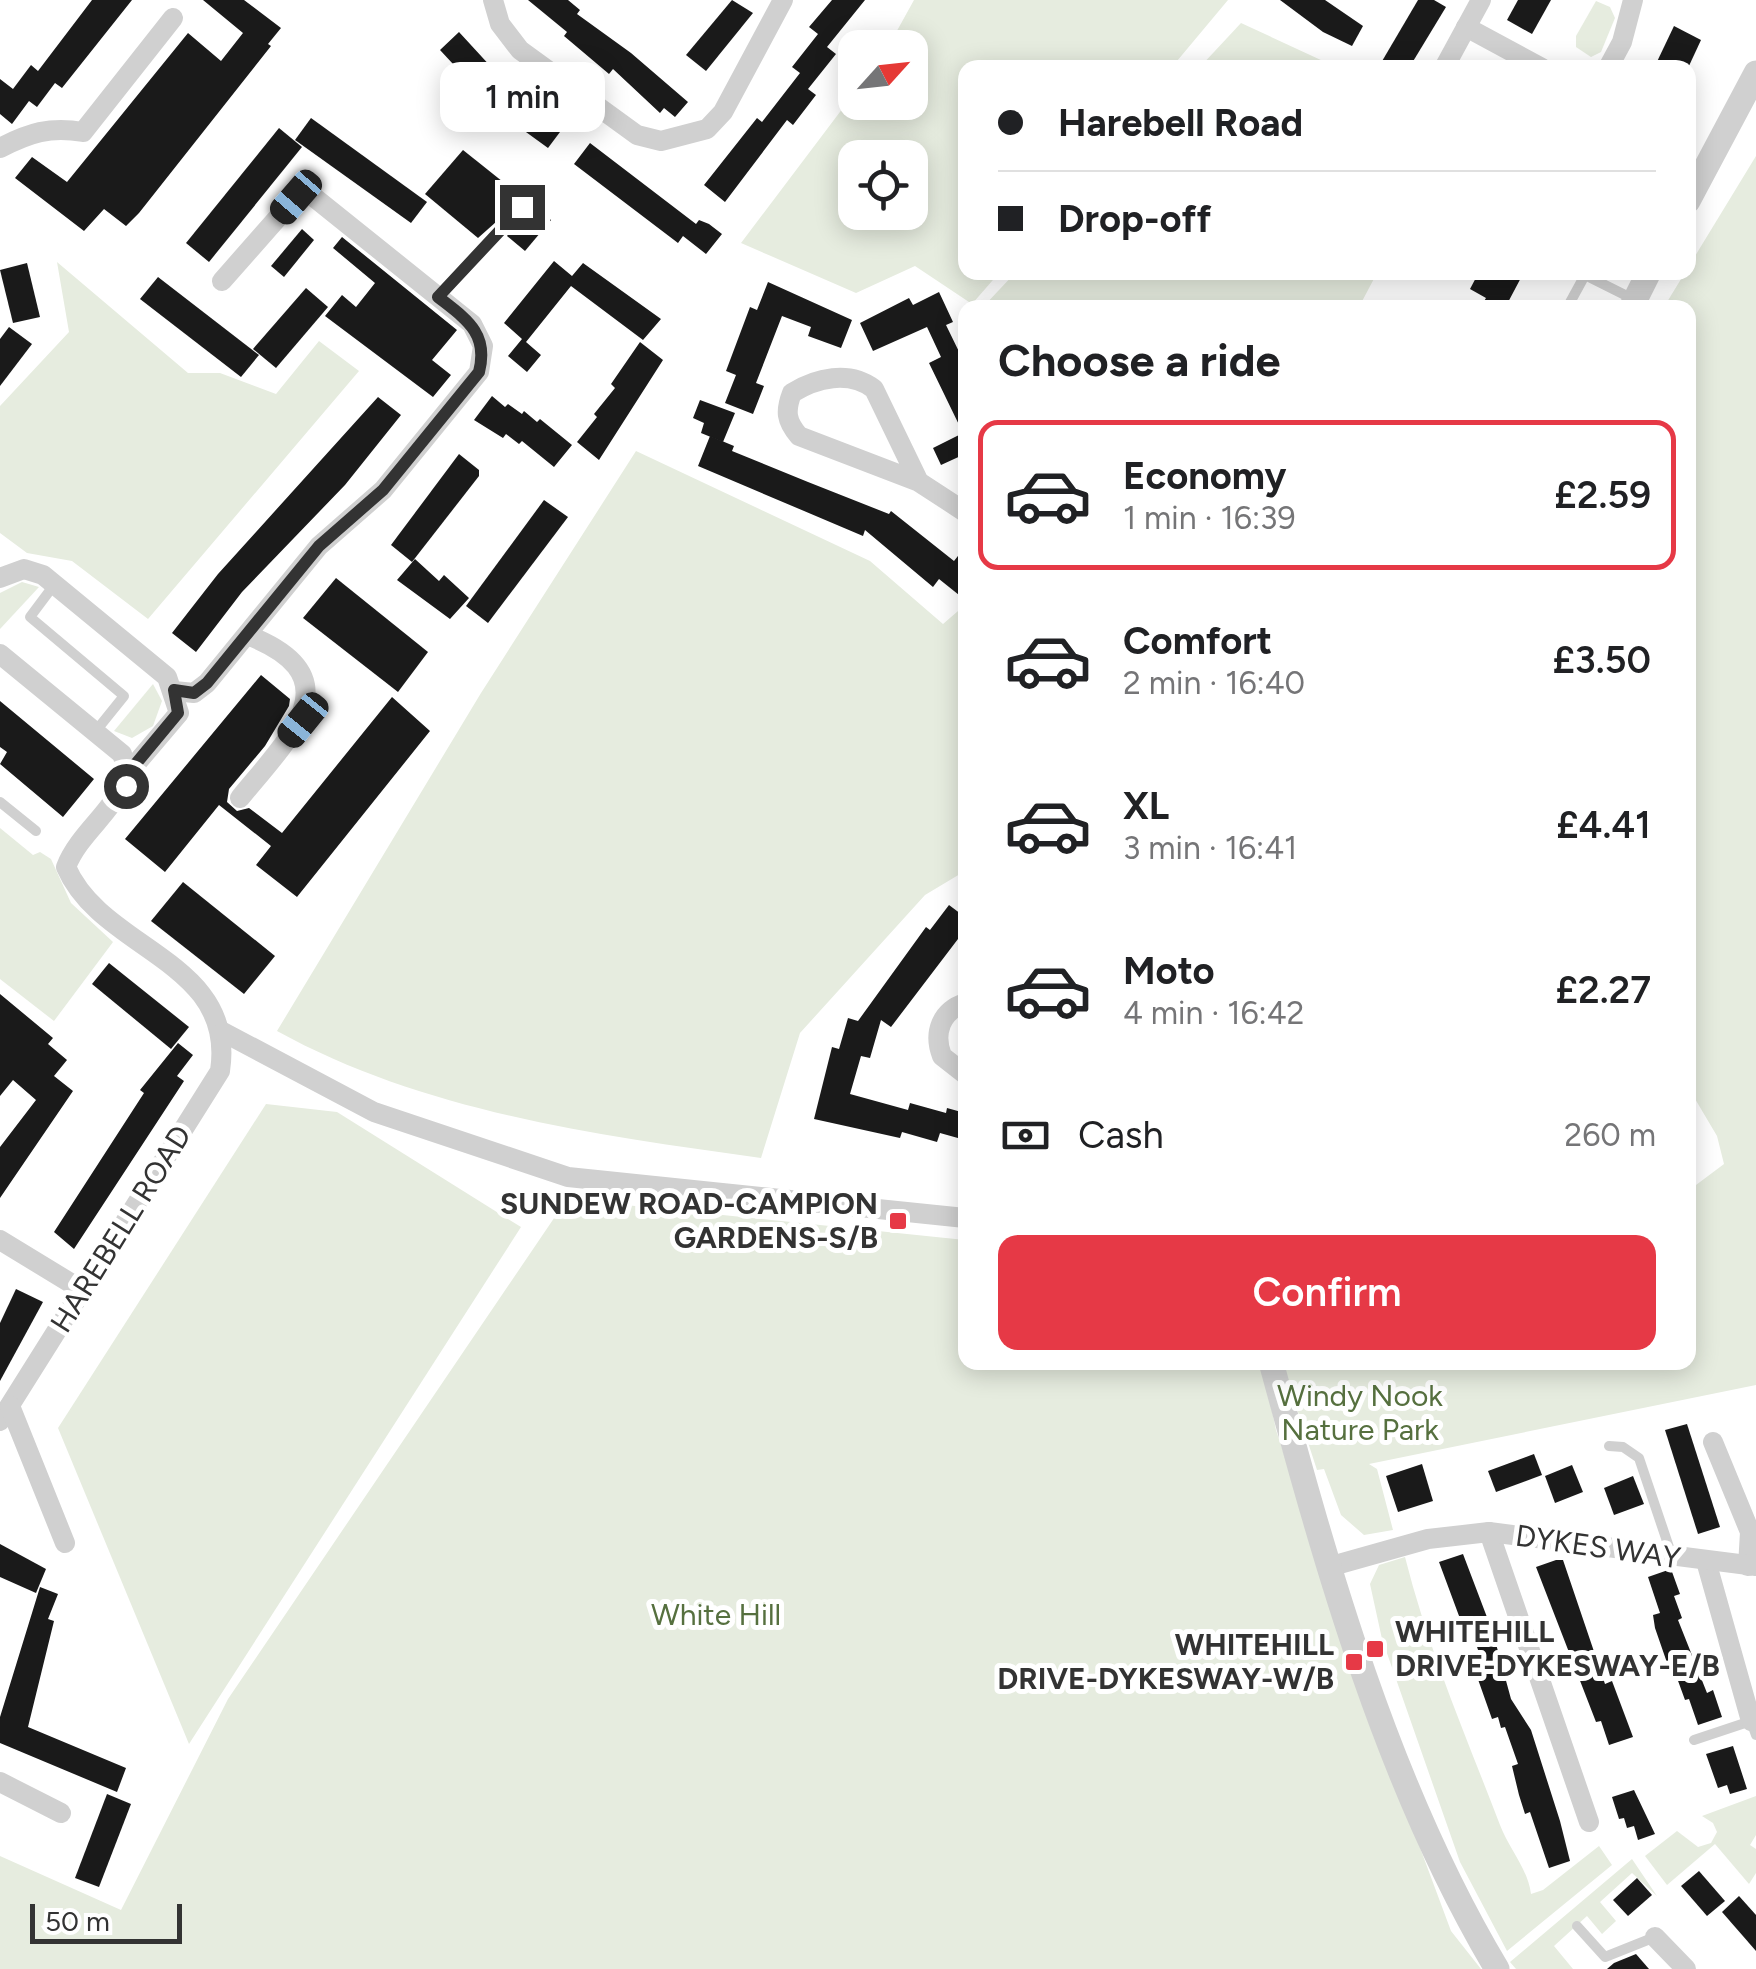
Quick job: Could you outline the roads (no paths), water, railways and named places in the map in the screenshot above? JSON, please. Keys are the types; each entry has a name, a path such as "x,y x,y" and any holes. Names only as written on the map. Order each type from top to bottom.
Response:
{"street":[{"path":"493,0 500,24 520,50 637,135 661,141 706,129 724,112 783,0"},
{"path":"1448,60 1481,0"},
{"path":"1612,60 1622,42 1633,0"},
{"path":"0,148 30,132 59,128 82,132 173,18"},
{"path":"1466,27 1527,60"},
{"path":"1696,186 1756,73"},
{"path":"174,690 194,693 247,636 319,546 383,490 479,372 482,357 479,334 310,194 296,197 222,281"},
{"path":"918,482 874,389 866,382 818,380 792,393 786,408 790,426 800,436 918,482 958,508"},
{"path":"0,578 24,569 54,584 167,677 174,690 178,713 129,772 126,786 75,844 66,867 78,893 208,1000 223,1032 374,1112 568,1177 958,1217"},
{"path":"240,798 303,720 307,697 298,670 278,647 247,636"},
{"path":"0,654 122,754 129,772"},
{"path":"958,1007 948,1013 938,1033 942,1056 958,1069"},
{"name":"HAREBELL ROAD","path":"5,1413 220,1070 223,1032"},
{"path":"0,1240 82,1290"},
{"path":"1273,1370 1332,1566 1400,1764 1467,1918 1497,1969"},
{"path":"5,1413 65,1543"},
{"name":"DYKES WAY","path":"1332,1566 1428,1539 1489,1532 1752,1566 1750,1532 1714,1442"},
{"name":"DYKES WAY","path":"1489,1532 1589,1822"},
{"name":"DYKES WAY","path":"1706,1561 1754,1726"},
{"path":"0,1782 60,1813"},
{"path":"1656,1937 1686,1969"}],"lane":[{"path":"438,297 522,207"},
{"path":"1593,280 1626,300"},
{"path":"54,584 30,617 124,696 95,732"},
{"path":"0,802 36,831"},
{"path":"1609,1446 1624,1448 1640,1458 1672,1557"},
{"path":"1694,1740 1754,1726"},
{"path":"1577,1926 1605,1957 1656,1937"}],"place":[{"name":"SUNDEW ROAD-CAMPION GARDENS-S/B","path":"898,1221"},
{"name":"WHITEHILL DRIVE-DYKESWAY-E/B","path":"1375,1649"},
{"name":"WHITEHILL DRIVE-DYKESWAY-W/B","path":"1354,1662"}],"park label":[{"name":"Windy Nook Nature Park","path":"1360,1413"},
{"name":"White Hill","path":"716,1615"}]}
